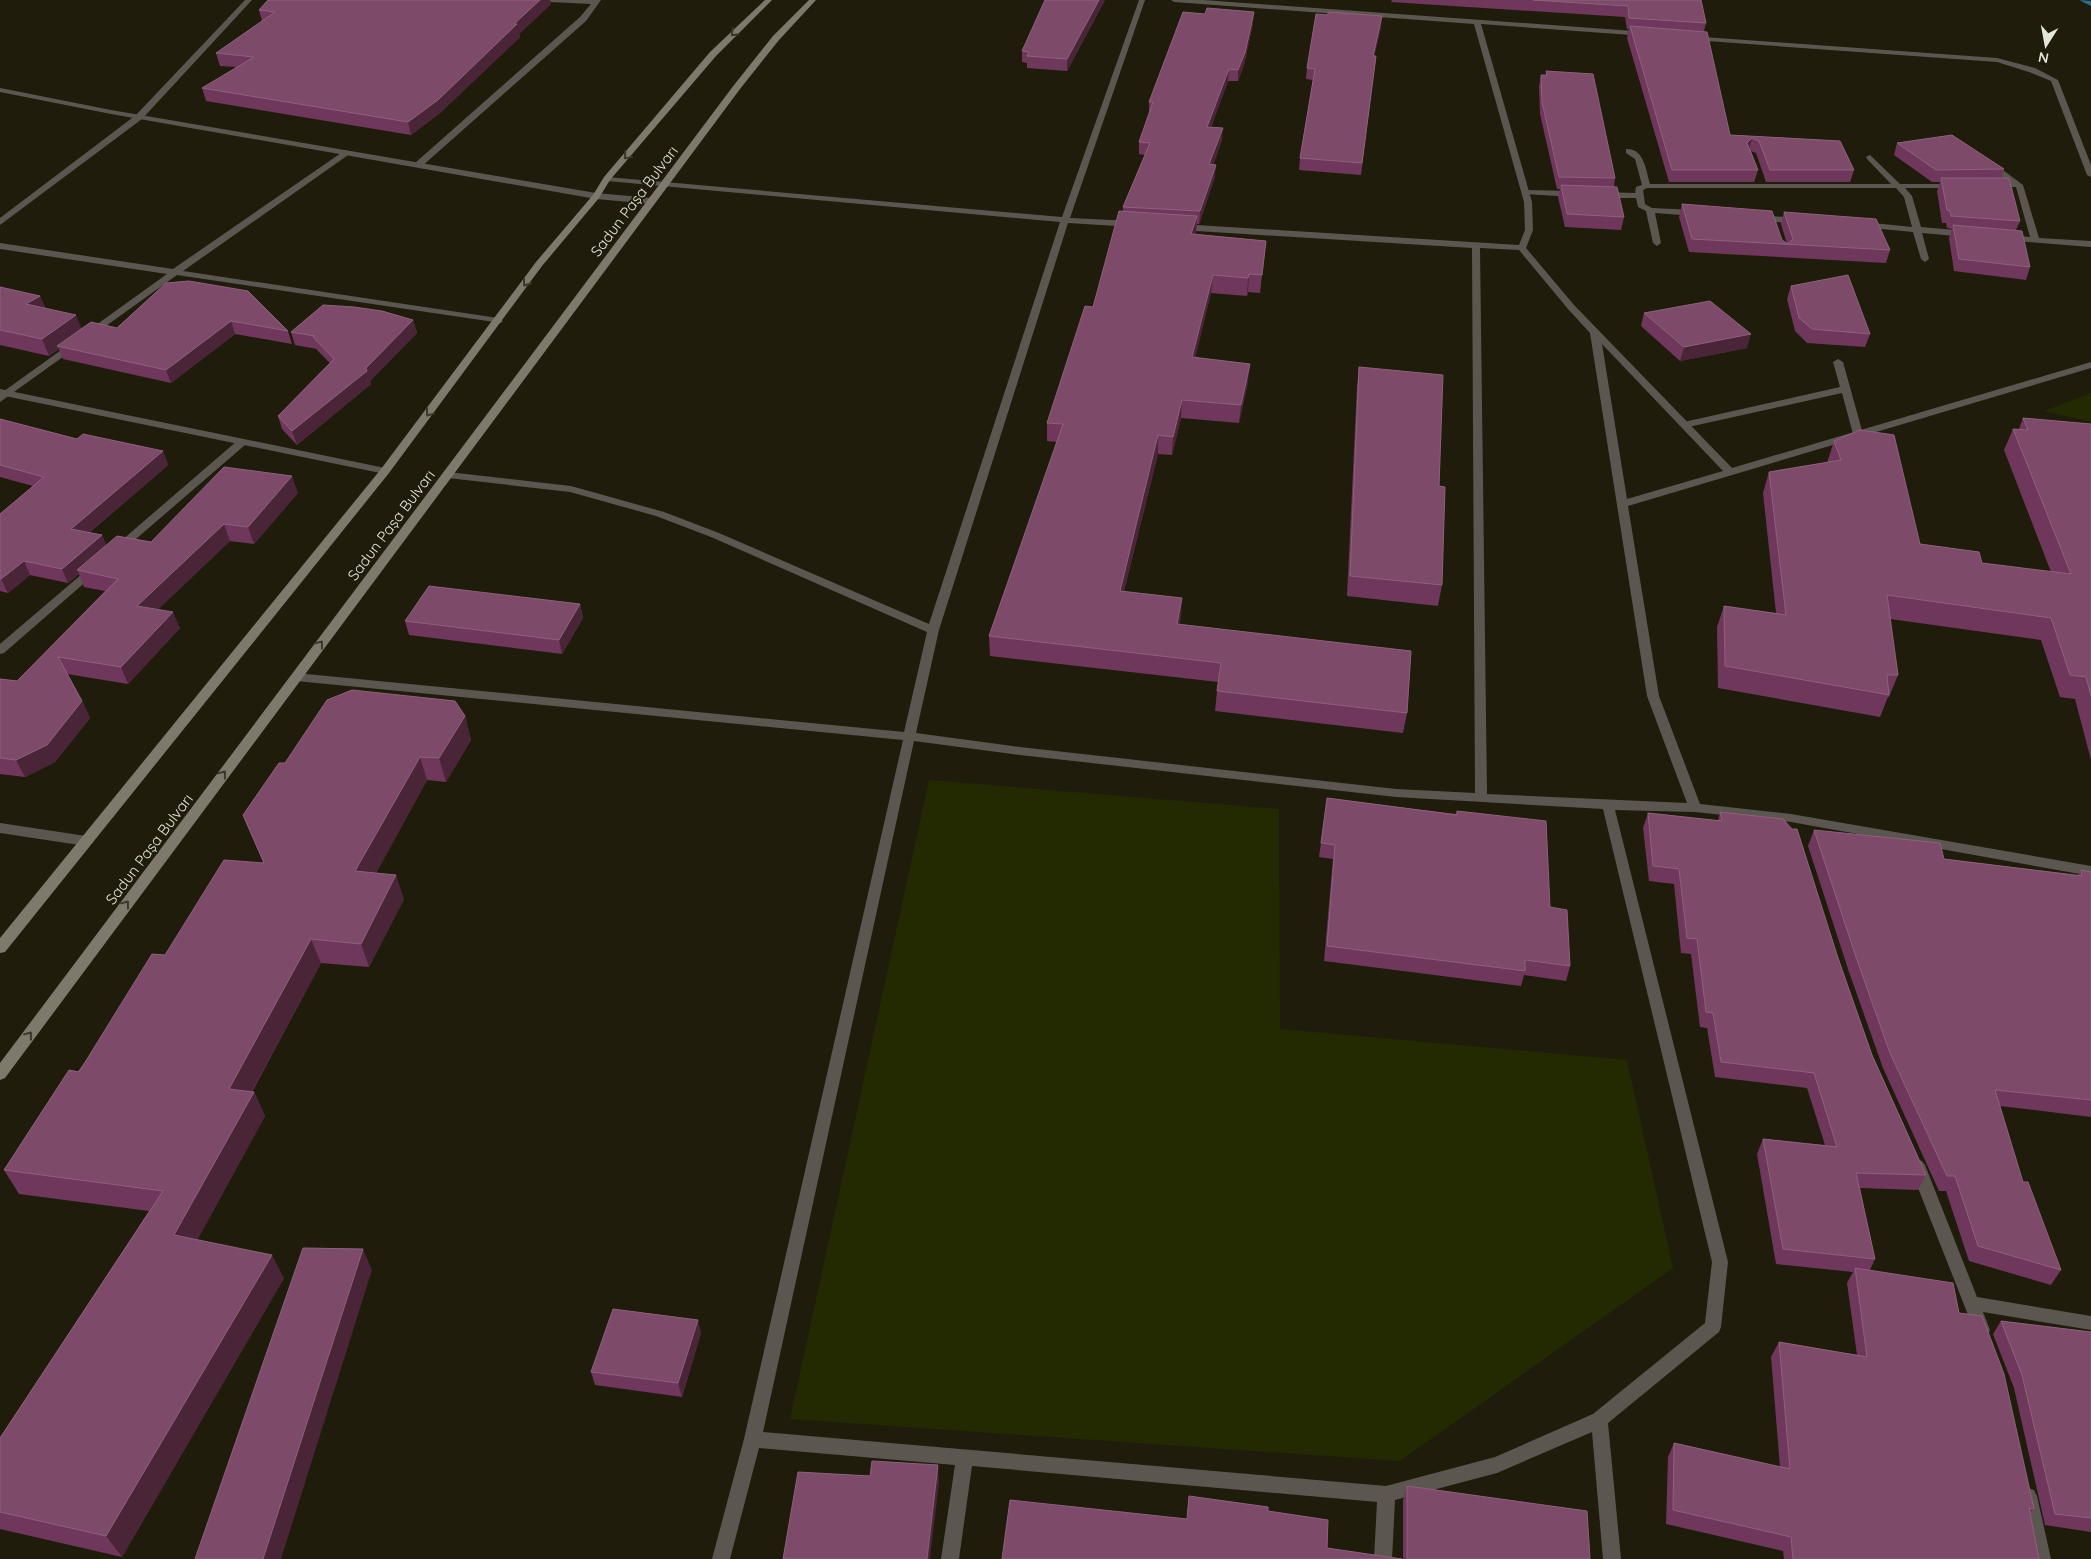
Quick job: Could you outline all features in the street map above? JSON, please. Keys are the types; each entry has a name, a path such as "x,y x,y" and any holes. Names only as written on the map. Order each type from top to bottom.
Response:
{"main road":[{"name":"Sadun Paşa Bulvarı","path":"0,948 385,471 539,264 596,196 607,179 713,54 769,0"},
{"name":"Sadun Paşa Bulvarı","path":"0,1074 652,201 776,38 813,0"}],"street":[{"path":"0,222 139,117 248,0"},
{"path":"551,0 598,1"},
{"path":"721,1559 753,1439 933,630 1065,220 1142,0"},
{"path":"1174,0 1651,35"},
{"path":"418,165 583,19 598,1"},
{"path":"1476,23 1528,202 1530,230 1522,248"},
{"path":"1681,37 1997,60 2032,70 2054,80 2091,175"},
{"path":"0,90 139,117 596,196 652,201"},
{"path":"1629,151 1639,158 1646,186"},
{"path":"2,395 347,153"},
{"path":"1870,157 1908,196 1925,259"},
{"path":"1978,157 2019,185 2036,241"},
{"path":"607,179 1065,220 1143,225"},
{"path":"1707,214 1650,210 1641,205 1639,188 1646,186 1760,182 1899,187 1963,186"},
{"path":"1982,186 2019,185"},
{"path":"1525,192 1582,194"},
{"path":"1592,194 1640,196"},
{"path":"1650,210 1657,243"},
{"path":"1745,217 1774,223 1812,222"},
{"path":"1850,224 1976,235"},
{"path":"1172,226 1522,248 1571,307 1730,472"},
{"path":"1996,237 2091,244"},
{"path":"1476,245 1481,798"},
{"path":"0,246 498,321"},
{"path":"1595,332 1653,696 1695,808"},
{"path":"1838,362 1858,434"},
{"path":"1623,504 2091,364"},
{"path":"1684,425 1846,389"},
{"path":"2,395 385,471"},
{"path":"0,650 241,443"},
{"path":"448,475 571,489 660,514 715,535 933,630"},
{"path":"296,677 908,736 1020,751 1386,792 1608,805 1695,808 1791,818 2091,871"},
{"path":"753,1439 1386,1494 1496,1466 1599,1420 1713,1327 1720,1262 1608,805"},
{"path":"1791,818 1797,836"},
{"path":"0,828 86,840"},
{"path":"1910,1151 1927,1187 1988,1346"},
{"path":"1972,1303 2091,1323"},
{"path":"1599,1420 1612,1559"},
{"path":"950,1559 966,1457"},
{"path":"2025,1483 2042,1559"},
{"path":"1383,1559 1386,1494"}],"green space":[{"path":"2091,393 2091,422 2044,411"},
{"path":"929,780 1279,809 1280,1029 1627,1060 1673,1268 1400,1461 790,1419"}],"building":[{"path":"268,0 540,0 438,100 408,122 202,88 254,57 216,53 275,12 259,10"},
{"path":"1045,0 1099,0 1067,59 1027,56 1029,52 1022,51"},
{"path":"1533,0 1701,0 1706,23 1629,18 1628,6"},
{"path":"1207,8 1254,12 1245,53 1238,70 1229,69 1207,127 1223,128 1209,164 1216,165 1200,211 1123,207 1150,143 1139,142 1153,102 1149,102 1183,12 1205,14"},
{"path":"1329,12 1382,16 1373,56 1376,56 1362,163 1300,158 1315,69 1307,68 1316,14 1327,15"},
{"path":"1630,26 1707,32 1730,135 1840,141 1854,170 1770,170 1759,141 1752,138 1747,143 1758,170 1672,170"},
{"path":"1546,71 1593,74 1615,178 1559,177 1542,102 1541,75 1547,75"},
{"path":"1952,135 2004,169 1936,170 1897,143"},
{"path":"1941,178 2009,178 2020,221 1951,216 1950,211 1947,210"},
{"path":"1561,185 1617,187 1624,217 1567,214"},
{"path":"1682,204 1772,211 1782,240 1788,244 1793,239 1784,212 1876,219 1890,250 1692,239"},
{"path":"1119,211 1197,216 1191,234 1266,241 1262,275 1249,274 1248,278 1213,275 1192,357 1250,364 1241,405 1182,400 1173,437 1158,435 1120,591 1182,598 1177,624 1411,651 1407,713 1217,691 1221,663 989,636 1063,424 1047,423 1085,306 1093,307"},
{"path":"1953,225 2022,231 2030,267 1959,259"},
{"path":"1848,275 1870,334 1812,329 1799,318 1791,286"},
{"path":"189,281 248,291 288,331 231,321 166,370 57,346 91,322 117,328 166,283"},
{"path":"0,287 40,296 26,304 76,315 42,339 0,330"},
{"path":"1710,301 1751,334 1684,347 1644,313"},
{"path":"323,305 382,311 413,320 366,368 367,371 292,431 278,416 334,359 313,337 315,336 291,332"},
{"path":"1359,367 1443,375 1439,486 1445,487 1442,585 1350,576"},
{"path":"2023,418 2091,424 2091,696 2086,677 2070,675 2051,618 1887,595 1898,675 1887,675 1889,695 1725,666 1724,606 1786,615 1769,472 1841,460 1834,441 1860,430 1894,435 1920,544 1979,552 1982,563 2071,574 2013,429 2028,430"},
{"path":"0,419 77,439 83,434 163,451 71,529 102,535 62,569 24,561 0,579 0,514 44,477 0,465"},
{"path":"224,467 292,476 248,527 224,524 137,606 173,612 121,667 58,657 82,701 47,745 16,760 0,758 0,679 17,681 118,579 77,570 117,536 151,542"},
{"path":"429,586 580,604 559,640 405,621"},
{"path":"352,690 455,701 465,716 439,758 420,757 355,871 396,875 361,944 311,939 229,1089 254,1092 174,1235 272,1255 106,1536 0,1512 0,1438 163,1191 4,1170 69,1070 79,1072 152,954 165,955 224,860 264,863 243,815 279,763 285,763 327,700"},
{"path":"1327,798 1457,815 1457,811 1546,821 1550,907 1567,910 1570,966 1525,960 1525,971 1327,946 1335,845 1321,843"},
{"path":"1720,812 1783,819 1792,829 1797,829 1838,958 1872,1055 1926,1175 1856,1173 1875,1259 1783,1249 1763,1139 1837,1147 1814,1073 1721,1062 1713,1013 1706,1012 1697,939 1687,938 1679,869 1653,866 1648,813 1722,821"},
{"path":"1814,830 1940,843 1944,859 2082,876 2081,870 2091,872 2091,1100 1995,1090 2023,1182 2028,1182 2061,1270 1978,1246 1955,1176 1947,1176 1890,1053"},
{"path":"303,1248 363,1249 263,1559 195,1559"},
{"path":"1855,1268 1953,1283 1959,1313 1982,1316 2004,1374 2034,1509 2029,1508 2039,1559 1793,1559 1791,1537 1673,1510 1674,1443 1790,1469 1779,1342 1867,1357"},
{"path":"613,1309 698,1320 678,1383 591,1372"},
{"path":"2001,1321 2091,1332 2091,1518 2055,1514 2022,1375"},
{"path":"872,1461 938,1465 927,1559 783,1559 798,1472 870,1476"},
{"path":"1407,1486 1587,1511 1590,1559 1407,1559"},
{"path":"1189,1496 1268,1507 1268,1511 1328,1520 1327,1548 1402,1559 1002,1559 1010,1500 1187,1519"}],"waterway":[{"path":"2083,0 2091,4"}]}
